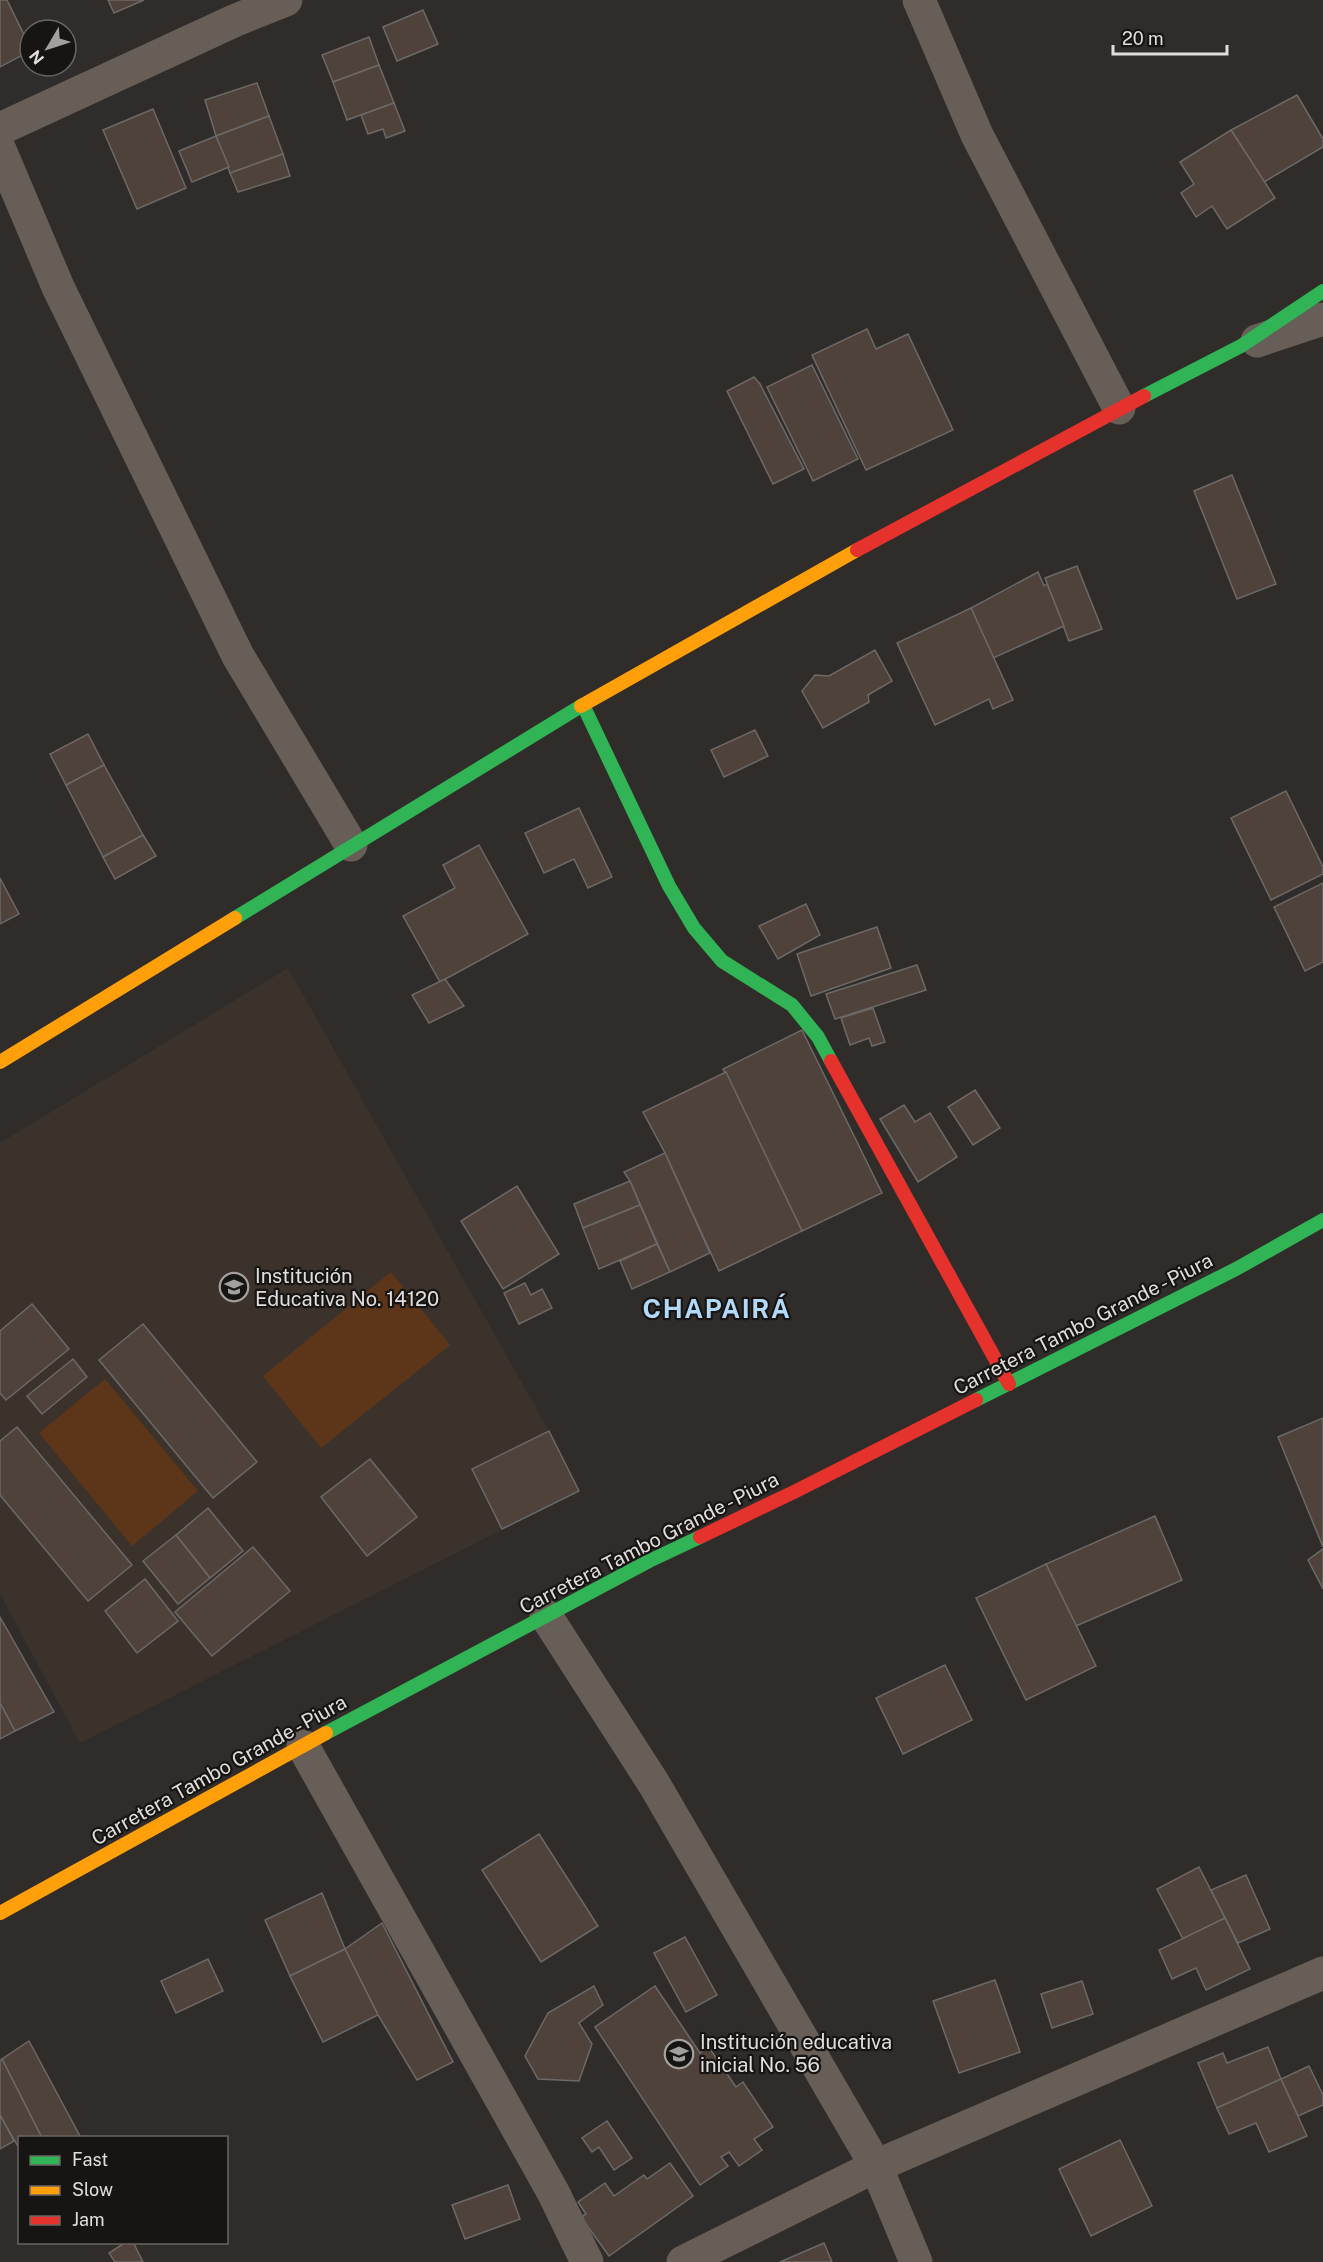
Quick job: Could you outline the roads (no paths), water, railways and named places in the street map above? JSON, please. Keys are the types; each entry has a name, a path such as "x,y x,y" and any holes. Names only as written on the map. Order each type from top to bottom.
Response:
{"street":[{"path":"0,129 236,20 286,0"},
{"path":"919,0 977,135 1119,408"},
{"path":"0,150 58,286 238,656 351,845"},
{"path":"0,1062 583,705 815,573 1119,408 1241,346 1323,291"},
{"path":"1241,346 1323,319"},
{"path":"583,705 669,886 694,928 722,961 792,1005 818,1037 1009,1384"},
{"name":"Carretera Tambo Grande - Piura","path":"0,1913 303,1746 648,1561 794,1492 1009,1384 1236,1269 1323,1220"},
{"path":"546,1616 654,1784 876,2166 916,2262"},
{"path":"303,1746 548,2182 587,2262"},
{"path":"683,2262 876,2166 1323,1973"}],"place":[{"name":"Institución Educativa No. 14120","path":"234,1287"},
{"name":"Institución educativa inicial No. 56","path":"679,2054"}],"district":[{"name":"CHAPAIRÁ","path":"717,1308"}]}
